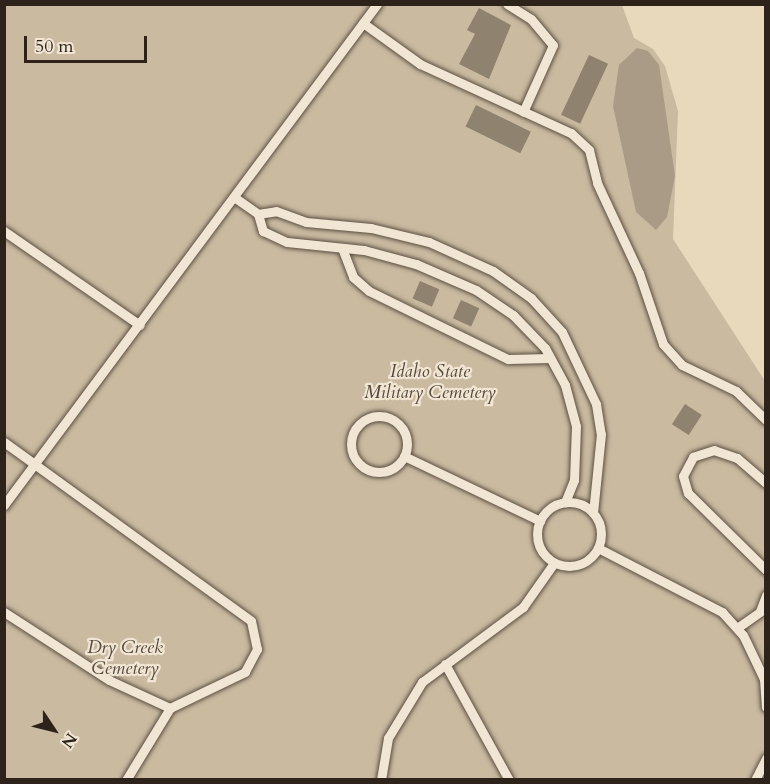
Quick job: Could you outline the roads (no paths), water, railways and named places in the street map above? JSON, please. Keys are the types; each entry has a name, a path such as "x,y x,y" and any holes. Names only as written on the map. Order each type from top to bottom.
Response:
{"lane":[{"path":"4,505 140,325 376,4"},
{"path":"507,4 531,19 553,45 523,112"},
{"path":"363,23 420,64 571,133 589,150 597,183 639,273 663,344 682,365 736,391 765,420"},
{"path":"234,197 258,214 263,231 287,242 342,248 416,264 477,290 513,315 550,358 566,385 576,426 574,480 565,502"},
{"path":"258,214 276,211 306,222 371,228 429,242 493,271 531,298 562,332 596,404 600,456 593,513 600,526 598,548 582,564 554,562 538,545 540,521 549,508 565,502 593,513"},
{"path":"4,231 140,325"},
{"path":"342,248 353,277 369,291 508,359 550,358"},
{"path":"370,417 389,418 403,430 404,456 392,470 365,469 352,455 351,437 370,417"},
{"path":"4,442 251,621 257,649 245,672 170,708 126,780"},
{"path":"765,483 737,458 714,450 693,457 683,476 688,493 765,570"},
{"path":"404,456 540,521"},
{"path":"598,548 722,612 736,628 765,679 765,707"},
{"path":"381,780 388,738 404,706 445,664 524,607 554,562"},
{"path":"736,628 763,610 765,595"},
{"path":"4,612 110,680 170,708"},
{"path":"445,664 509,780"},
{"path":"755,780 765,758"}],"park label":[{"name":"Idaho State Military Cemetery","path":"430,383"},
{"name":"Dry Creek Cemetery","path":"125,659"}]}
